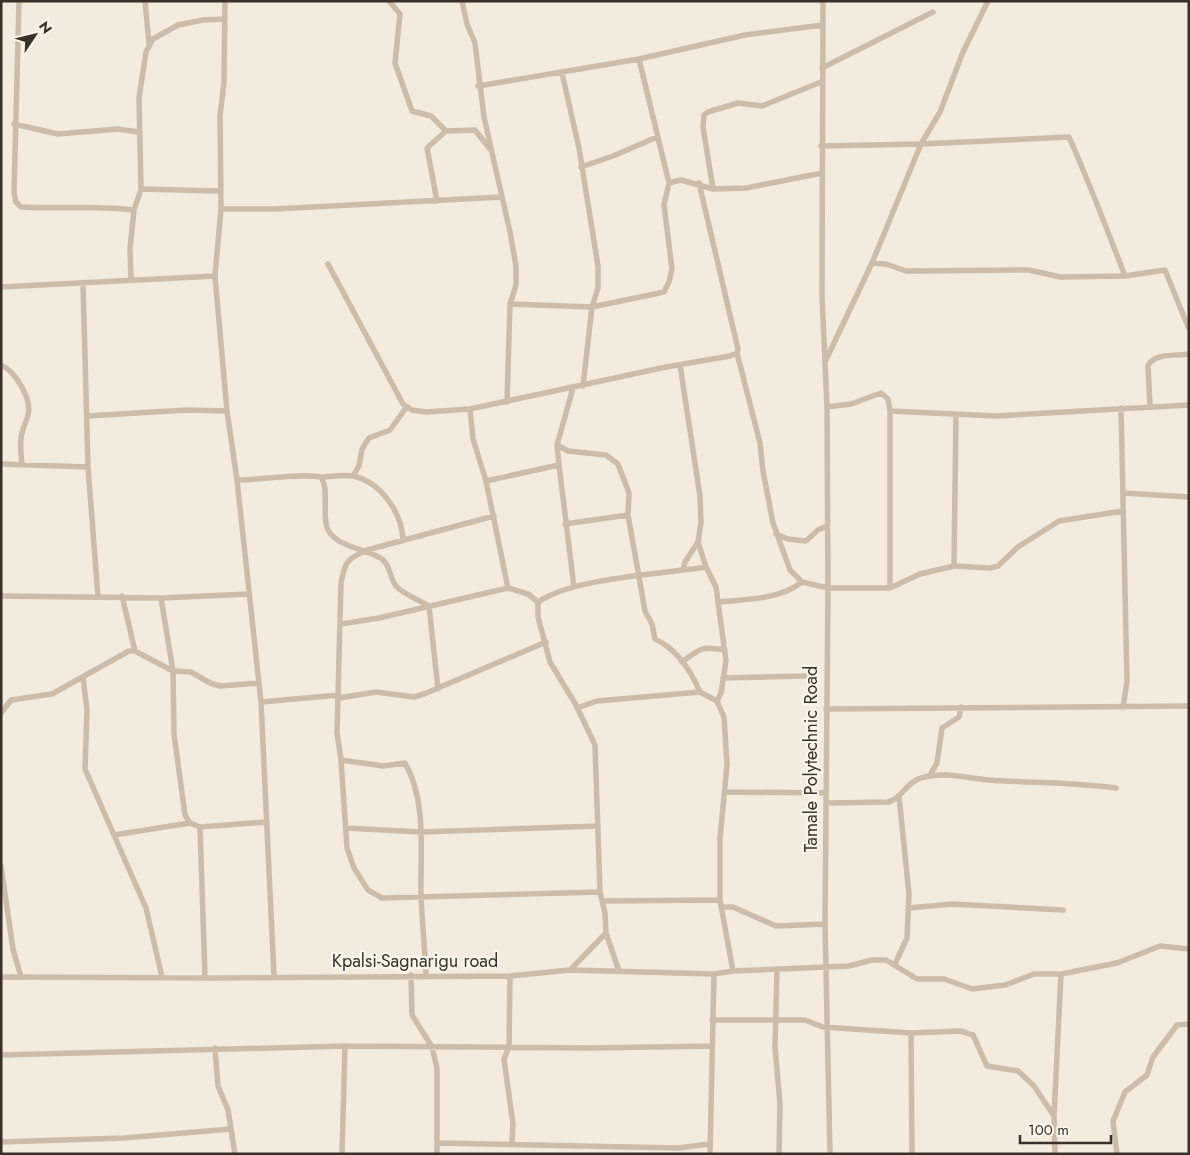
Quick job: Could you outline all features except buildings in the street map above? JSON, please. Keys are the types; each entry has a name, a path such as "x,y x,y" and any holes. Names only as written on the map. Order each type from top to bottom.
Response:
{"street":[{"path":"19,1 14,124 14,192 16,202 21,207 55,209 106,206 134,210"},
{"path":"131,280 130,249 134,210 141,189 138,132 139,98 149,44 145,1"},
{"path":"225,1 224,82 220,116 219,191 221,209 215,276 227,411 237,480 259,683 274,976"},
{"path":"389,1 400,14 395,63 412,111 431,116 446,130 475,130 491,150"},
{"path":"462,1 467,24 475,43 479,64 478,86 516,266 516,285 510,304 507,402"},
{"name":"Tamale Polytechnic Road","path":"822,1 821,146 824,364 827,408 828,588 825,924 829,1028 830,1154"},
{"path":"824,364 872,263 921,144 940,112 963,52 988,1"},
{"path":"822,68 933,12"},
{"path":"149,44 166,30 178,25 203,20 225,19"},
{"path":"478,86 562,73 745,35 823,25"},
{"path":"510,304 592,307 664,292 672,269 664,205 669,183 640,58"},
{"path":"562,73 571,108 598,266 598,288 592,307 582,386"},
{"path":"713,188 703,128 704,115 728,104 738,103 762,106 821,82"},
{"path":"14,124 58,134 118,129 138,132"},
{"path":"437,200 427,148 446,130"},
{"path":"581,167 613,156 657,137"},
{"path":"821,146 921,144 1069,137 1078,162 1099,205 1125,276"},
{"path":"669,183 681,180 713,188 746,188 822,173"},
{"path":"699,184 738,349 737,353 760,443 762,471 776,534 790,570 802,582 828,588 890,588 920,574 954,566 990,568 998,566 1018,547 1059,521 1123,511"},
{"path":"141,189 219,191"},
{"path":"221,209 275,209 501,197"},
{"path":"872,263 886,264 906,272 937,270 968,272 996,269 1030,270 1060,276 1125,276 1165,270 1189,329"},
{"path":"328,264 406,408"},
{"path":"1,287 215,276"},
{"path":"83,284 88,467 98,597"},
{"path":"406,408 426,412 470,409 737,353"},
{"path":"1150,407 1148,366 1150,360 1155,357 1189,354"},
{"path":"680,364 700,496 701,523 698,542 684,562 683,570"},
{"path":"1,365 16,378 27,401 28,414 22,428 20,440 22,465"},
{"path":"573,388 557,445 574,587"},
{"path":"827,408 850,404 881,393 888,399 890,411 890,588"},
{"path":"890,411 996,416 1189,405"},
{"path":"353,476 359,466 362,449 369,438 390,430 406,408"},
{"path":"1121,408 1127,681 1123,708"},
{"path":"470,409 473,440 486,481 508,588"},
{"path":"87,416 178,410 227,411"},
{"path":"954,566 956,414"},
{"path":"557,445 568,451 606,455 618,464 629,493 628,515 645,611 652,624 655,639 664,643 682,662 694,677 700,692"},
{"path":"1,464 88,467"},
{"path":"486,481 559,465"},
{"path":"237,480 264,480 286,475 353,476 377,488 387,499 403,526 403,540"},
{"path":"321,477 328,529 337,540 367,550 386,563 398,588 429,606"},
{"path":"1123,493 1189,497"},
{"path":"565,524 628,515"},
{"path":"494,516 367,550 348,558 344,567 340,583 341,624 336,733 341,760 348,848 354,868 368,890 382,898 600,892"},
{"path":"776,534 788,539 806,542 818,530 827,526"},
{"path":"698,542 706,567 714,581 726,661 717,701 724,718 727,765 720,838 720,900 734,971"},
{"path":"538,602 551,593 574,587 706,567"},
{"path":"718,602 778,595 802,582"},
{"path":"341,624 508,588 528,594 538,602"},
{"path":"1,596 122,596 161,598 249,594"},
{"path":"122,596 135,651"},
{"path":"161,598 173,671 174,734 186,815 190,823"},
{"path":"538,602 538,617 550,662 578,708 595,745 600,892 603,901 606,934 619,971"},
{"path":"429,606 438,689"},
{"path":"260,702 376,692 414,697 438,689 546,642"},
{"path":"682,662 694,652 706,647 725,650"},
{"path":"1,713 11,700 52,694 122,654 135,651 173,671 191,672 210,683 220,686 259,683"},
{"path":"723,678 805,676"},
{"path":"83,677 87,710 85,769 146,908 162,977"},
{"path":"578,708 597,701 700,692 717,701"},
{"path":"826,709 1189,706"},
{"path":"930,776 937,763 942,728 959,717 961,707"},
{"path":"341,760 383,766 405,763 411,774 416,791 421,832 421,896 426,975"},
{"path":"827,803 888,802 900,796 909,783 930,776 955,775 988,780 1089,784 1116,788"},
{"path":"725,792 826,793"},
{"path":"900,796 910,894 907,938 895,964 902,971 917,979 944,979 972,989 1005,985 1034,974 1061,974 1117,963 1160,946 1189,949"},
{"path":"114,836 190,823 200,827 267,822"},
{"path":"346,828 421,832 598,826"},
{"path":"200,827 205,977"},
{"path":"1,866 13,949 21,978"},
{"path":"603,901 720,900"},
{"path":"909,908 952,904 1063,910"},
{"path":"721,907 733,907 776,926 825,924"},
{"path":"570,970 606,934"},
{"name":"Kpalsi-Sagnarigu road","path":"1,976 21,978 510,976 570,970 714,974 734,971 849,966 872,960 886,960 895,964"},
{"path":"777,970 775,1047 780,1104 779,1154"},
{"path":"710,1154 714,974"},
{"path":"1055,1154 1054,1116 1061,974"},
{"path":"411,975 412,1015 432,1047 436,1068 437,1154"},
{"path":"510,976 508,1047 504,1059 513,1124 512,1143"},
{"path":"712,1020 776,1018 805,1020 829,1028 911,1033 960,1031 973,1035 978,1042 983,1061 987,1066 1018,1071 1034,1086 1054,1116"},
{"path":"1117,1154 1113,1121 1126,1092 1147,1075 1153,1057 1177,1025 1189,1024"},
{"path":"911,1033 912,1154"},
{"path":"1,1055 345,1046 590,1048 712,1046"},
{"path":"342,1154 345,1046"},
{"path":"215,1048 218,1086 228,1110 235,1154"},
{"path":"1,1142 124,1138 231,1129"},
{"path":"438,1143 512,1143 679,1148 710,1144"}]}
